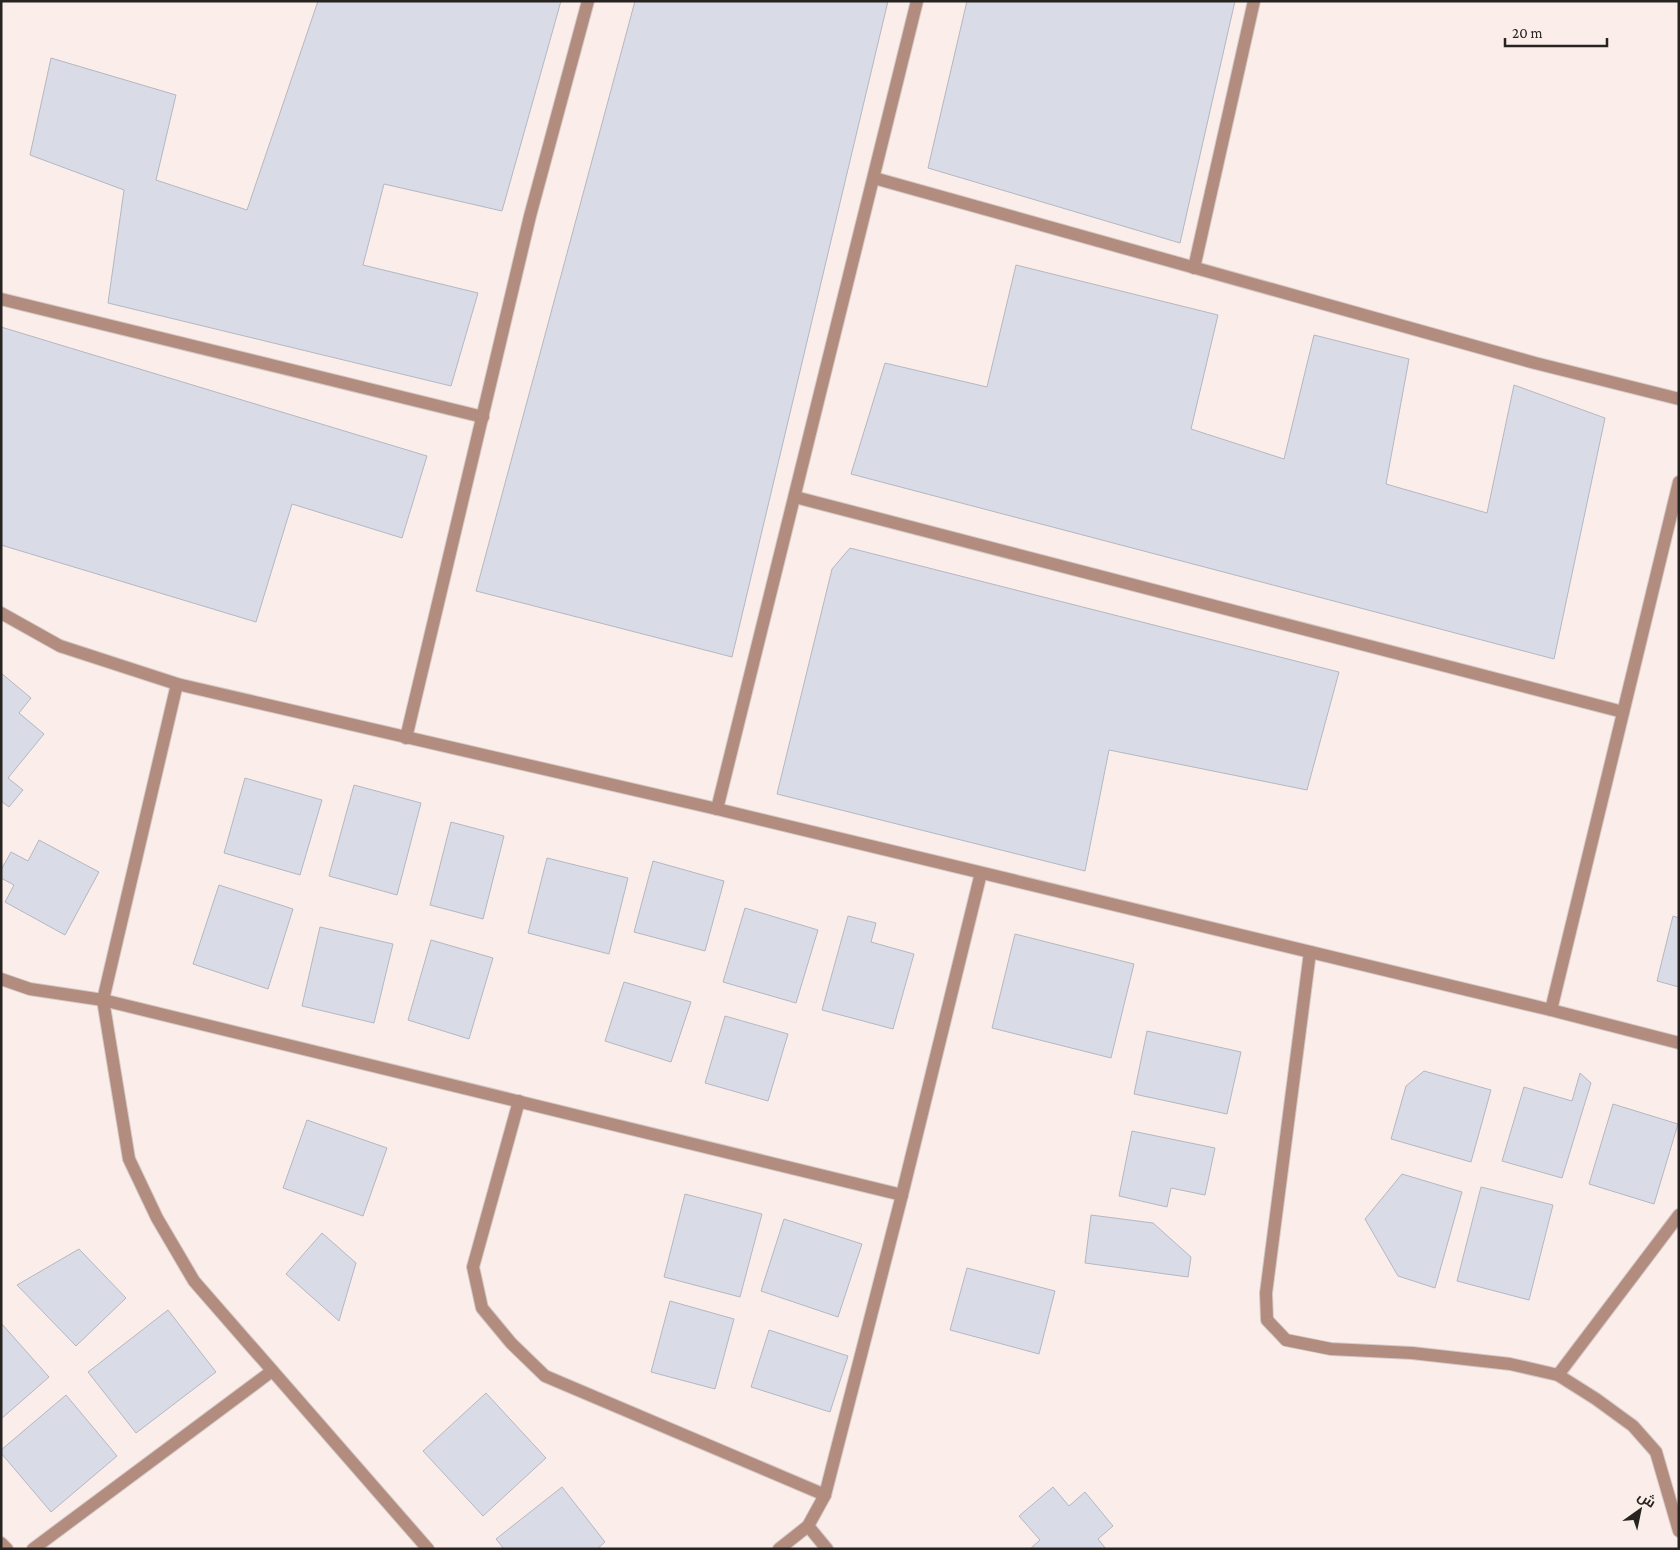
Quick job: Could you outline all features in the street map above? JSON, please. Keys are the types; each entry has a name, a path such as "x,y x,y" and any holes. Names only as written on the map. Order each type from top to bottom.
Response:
{"street":[{"path":"406,738 530,216 588,1"},
{"path":"717,810 917,1"},
{"path":"1194,268 1254,1"},
{"path":"874,178 1534,363 1679,399"},
{"path":"1,299 483,417"},
{"path":"1551,1010 1679,482"},
{"path":"795,497 1623,712"},
{"path":"1,613 60,646 177,684 717,810 1679,1042"},
{"path":"177,684 103,1000 129,1158 157,1218 194,1281 428,1549"},
{"path":"779,1549 808,1526 825,1495 981,873"},
{"path":"1310,952 1266,1293 1267,1320 1286,1340 1331,1350 1412,1353 1510,1364 1558,1376 1596,1399 1633,1426 1656,1452 1679,1531"},
{"path":"1,979 30,989 103,1000 902,1194"},
{"path":"519,1101 474,1267 482,1308 510,1343 546,1376 825,1495"},
{"path":"1558,1376 1679,1215"},
{"path":"33,1549 272,1371"},
{"path":"808,1526 827,1549"},
{"path":"1,1542 7,1549"}],"building":[{"path":"318,1 561,1 502,211 384,184 363,265 478,293 451,386 108,303 124,190 30,155 51,58 176,95 156,180 247,210"},
{"path":"635,1 888,1 732,657 476,591"},
{"path":"967,1 1235,1 1180,243 928,168"},
{"path":"1016,265 1218,315 1191,429 1284,459 1314,335 1409,359 1386,484 1487,513 1514,385 1605,418 1554,659 851,474 885,363 987,387"},
{"path":"1,327 427,456 402,538 292,504 256,622 1,545"},
{"path":"850,548 1339,672 1307,790 1109,750 1085,871 777,794 832,569"},
{"path":"1,673 31,698 19,713 44,734 8,778 23,790 9,807 1,801"},
{"path":"245,778 322,800 300,875 224,853"},
{"path":"354,785 421,803 397,895 329,876"},
{"path":"451,822 504,836 483,919 430,905"},
{"path":"39,840 99,872 65,935 5,902 14,885 1,878 1,870 11,852 28,861"},
{"path":"547,858 628,878 609,954 528,933"},
{"path":"653,861 724,881 705,951 634,932"},
{"path":"219,885 293,909 268,989 193,964"},
{"path":"745,908 818,930 796,1003 723,982"},
{"path":"848,916 876,923 871,942 914,954 893,1029 822,1010"},
{"path":"1673,916 1679,918 1679,987 1657,981"},
{"path":"320,927 393,944 374,1023 302,1006"},
{"path":"1015,934 1134,964 1111,1058 992,1028"},
{"path":"431,940 493,958 469,1039 408,1020"},
{"path":"624,982 691,1002 671,1062 605,1041"},
{"path":"725,1016 788,1034 768,1101 705,1083"},
{"path":"1147,1031 1241,1052 1227,1114 1134,1094"},
{"path":"1424,1071 1491,1090 1471,1162 1391,1139 1406,1086"},
{"path":"1580,1073 1591,1083 1562,1178 1502,1161 1524,1087 1572,1101"},
{"path":"1613,1104 1678,1124 1654,1204 1589,1184"},
{"path":"307,1120 387,1148 363,1216 283,1188"},
{"path":"1132,1131 1215,1148 1205,1195 1171,1188 1167,1207 1119,1196"},
{"path":"1402,1174 1462,1192 1435,1288 1398,1276 1365,1219"},
{"path":"1481,1187 1553,1205 1529,1300 1457,1281"},
{"path":"685,1194 762,1214 740,1297 664,1277"},
{"path":"1091,1215 1153,1223 1191,1257 1188,1277 1085,1263"},
{"path":"784,1219 862,1244 838,1317 761,1291"},
{"path":"322,1233 356,1263 339,1321 286,1274"},
{"path":"79,1249 126,1298 76,1346 17,1285"},
{"path":"967,1268 1055,1291 1039,1354 950,1330"},
{"path":"670,1301 734,1319 715,1389 651,1372"},
{"path":"168,1310 216,1372 136,1433 88,1372"},
{"path":"1,1323 49,1377 1,1419"},
{"path":"769,1330 848,1356 830,1412 751,1387"},
{"path":"486,1393 546,1458 483,1516 423,1451"},
{"path":"66,1395 117,1456 51,1512 1,1453 1,1450"},
{"path":"562,1487 605,1542 597,1549 504,1549 496,1539"},
{"path":"1053,1487 1069,1506 1085,1492 1113,1526 1098,1539 1106,1549 1030,1549 1040,1540 1019,1516"}]}
